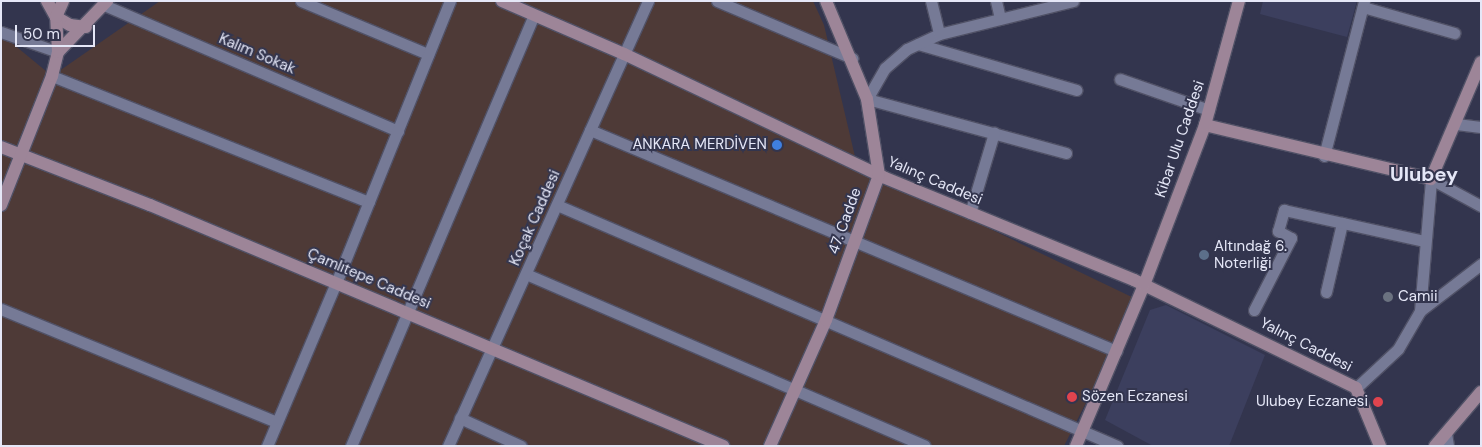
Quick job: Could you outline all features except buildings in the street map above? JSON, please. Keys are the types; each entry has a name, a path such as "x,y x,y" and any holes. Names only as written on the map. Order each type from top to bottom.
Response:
{"street":[{"path":"1,205 52,76 58,52 56,17 47,1"},
{"path":"56,17 63,1"},
{"path":"301,1 428,54"},
{"path":"267,446 336,283 450,1"},
{"name":"Yalınç Caddesi","path":"502,1 624,54 879,175 1144,285 1356,388"},
{"name":"Koçak Caddesi","path":"448,446 648,1"},
{"path":"717,1 852,58"},
{"name":"47. Cadde","path":"770,446 826,320 879,175 867,99 852,58 826,1"},
{"path":"931,1 939,34"},
{"path":"996,1 1000,18"},
{"name":"Kibar Ulu Caddesi","path":"1076,446 1144,285 1205,125 1239,1"},
{"path":"58,52 86,27 106,2"},
{"name":"Kalım Sokak","path":"106,2 398,131"},
{"path":"1065,2 939,34 918,44 885,68 867,99 1066,152"},
{"path":"1324,156 1364,4 1454,33"},
{"path":"351,446 534,15"},
{"path":"56,17 70,25 86,27"},
{"path":"1,32 58,52"},
{"path":"918,44 1076,90"},
{"path":"1420,311 1424,242 1431,179 1481,62"},
{"path":"52,76 369,202"},
{"path":"1120,79 1209,110"},
{"path":"1456,124 1481,127"},
{"path":"1205,125 1324,156 1431,179 1481,206"},
{"path":"590,130 1116,351"},
{"path":"970,213 994,133"},
{"name":"Çamlıtepe Caddesi","path":"1,146 336,283 723,446"},
{"path":"557,205 1116,446"},
{"path":"1254,310 1291,238 1278,231 1284,210 1424,242"},
{"path":"1326,292 1342,223"},
{"path":"1380,446 1356,388 1398,349 1420,311 1479,269"},
{"path":"526,274 925,446"},
{"path":"1,309 277,422"},
{"path":"1435,446 1481,392"},
{"path":"460,418 521,446"},
{"path":"1446,433 1448,446"}],"shaded area":[{"path":"160,1 813,1 824,25 857,165 1138,300 1064,446 1,446 1,34 52,76"},
{"path":"1263,1 1357,1 1347,37 1260,14"},
{"path":"1166,305 1265,355 1229,446 1153,446 1105,420 1150,310"}],"place":[{"name":"ANKARA MERDİVEN","path":"777,145"},
{"name":"Altındağ 6. Noterliği","path":"1204,255"},
{"name":"Camii","path":"1388,297"},
{"name":"Sözen Eczanesi","path":"1072,397"},
{"name":"Ulubey Eczanesi","path":"1378,402"}],"district":[{"name":"Ulubey","path":"1424,174"}]}
